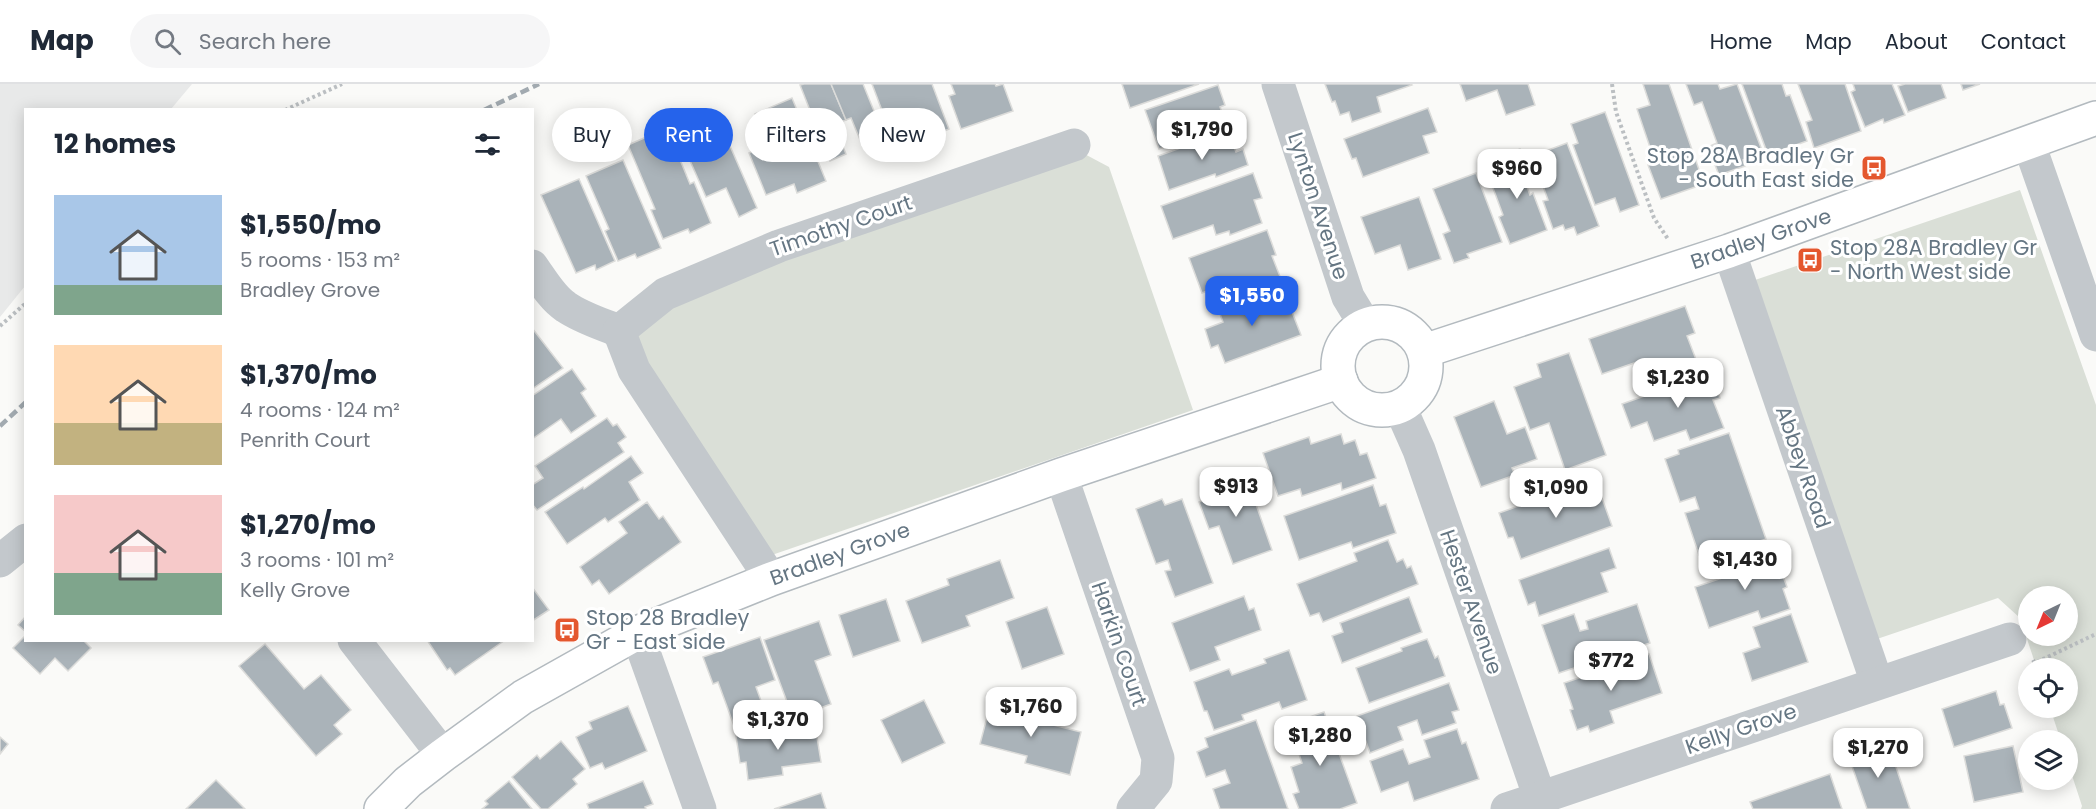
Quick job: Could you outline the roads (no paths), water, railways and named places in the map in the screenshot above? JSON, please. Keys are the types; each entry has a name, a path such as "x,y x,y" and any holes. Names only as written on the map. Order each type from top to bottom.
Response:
{"street":[{"name":"Lynton Avenue","path":"1278,84 1348,297 1365,325"},
{"name":"Bradley Grove","path":"1424,351 1729,251 2096,118"},
{"path":"2029,144 2096,335"},
{"name":"Timothy Court","path":"619,331 665,294 779,246 1074,145"},
{"name":"Abbey Road","path":"1729,251 1877,683"},
{"path":"534,269 564,306 619,331 634,370 771,579"},
{"path":"1379,322 1395,323 1413,333 1424,351 1426,369 1424,380 1415,395 1400,407 1383,410 1368,408 1352,398 1341,381 1338,363 1343,345 1352,333 1365,325 1379,322"},
{"name":"Bradley Grove","path":"381,809 408,782 523,698 637,633 771,579 1061,475 1341,381"},
{"name":"Hester Avenue","path":"1400,407 1419,450 1540,798"},
{"name":"Harkin Court","path":"1061,475 1158,758 1156,781 1133,809"},
{"path":"0,561 24,542"},
{"path":"637,633 700,809"},
{"name":"Kelly Grove","path":"1507,809 2010,639"},
{"path":"356,642 443,755"}],"railway":[{"path":"488,108 539,84"},
{"path":"0,426 24,404"}],"place":[{"name":"Stop 28A Bradley Gr - South East side","path":"1874,168"},
{"name":"Stop 28A Bradley Gr - North West side","path":"1810,260"},
{"name":"Stop 28 Bradley Gr - East side","path":"567,630"}]}
